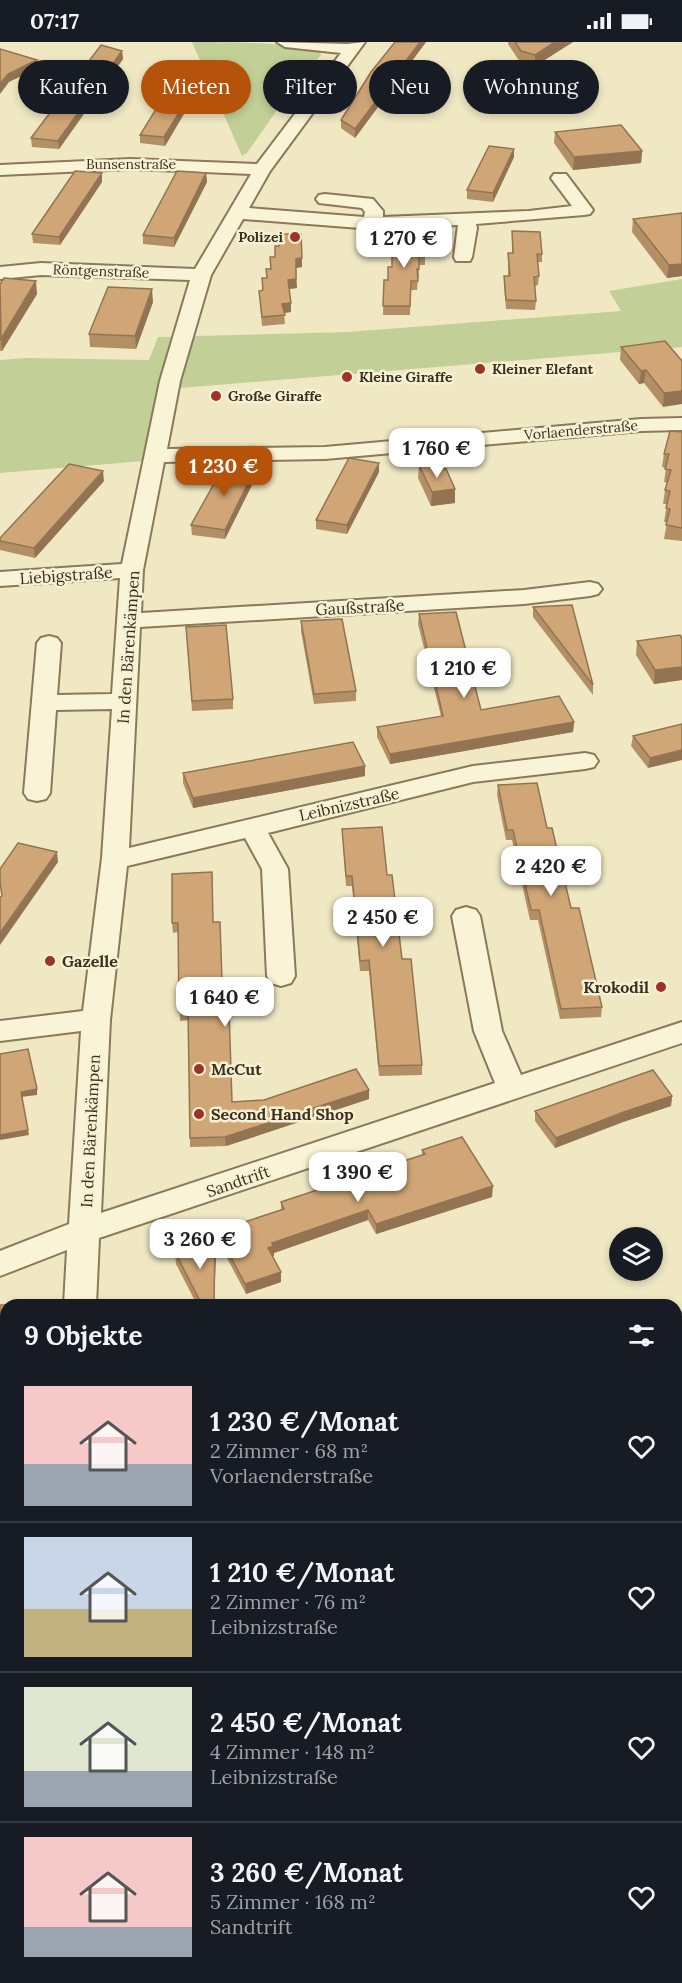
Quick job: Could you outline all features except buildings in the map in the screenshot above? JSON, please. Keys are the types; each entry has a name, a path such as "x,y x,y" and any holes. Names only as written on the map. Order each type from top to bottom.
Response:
{"street":[{"path":"285,42 353,46"},
{"name":"In den Bärenkämpen","path":"80,1299 96,1020 115,858 132,570 157,456 170,381 201,275 262,170 353,46"},
{"name":"Bunsenstraße","path":"0,170 50,165 114,163 175,164 262,170"},
{"path":"237,213 373,223 529,216 584,210 560,178"},
{"path":"325,199 370,205 374,211 373,223"},
{"path":"464,257 468,228 465,219"},
{"name":"Röntgenstraße","path":"0,273 41,269 201,275"},
{"name":"Vorlaenderstraße","path":"157,456 325,453 641,425 682,424"},
{"name":"Liebigstraße","path":"0,579 132,570"},
{"name":"Gaußstraße","path":"129,621 524,597 590,590"},
{"path":"37,793 49,643"},
{"path":"44,702 124,701"},
{"name":"Leibnizstraße","path":"115,858 139,856 473,774 585,761"},
{"path":"252,827 275,869 281,976"},
{"path":"466,916 488,1031 512,1089"},
{"path":"0,1031 62,1022 96,1020"},
{"name":"Sandtrift","path":"0,1264 84,1231 682,1032"}],"green space":[{"path":"192,42 278,44 310,49 320,52 321,55 317,60 263,60 263,114 274,114 247,153 242,156 224,114 251,114 251,60 200,60"},
{"path":"682,279 682,347 156,390 144,461 0,473 0,360 26,358 149,360 158,337 348,332 621,311 609,291"}],"place":[{"name":"Polizei","path":"295,237"},
{"name":"Kleiner Elefant","path":"480,369"},
{"name":"Kleine Giraffe","path":"347,377"},
{"name":"Große Giraffe","path":"216,396"},
{"name":"Gazelle","path":"50,961"},
{"name":"Krokodil","path":"661,987"},
{"name":"McCut","path":"199,1069"},
{"name":"Second Hand Shop","path":"199,1114"}]}
